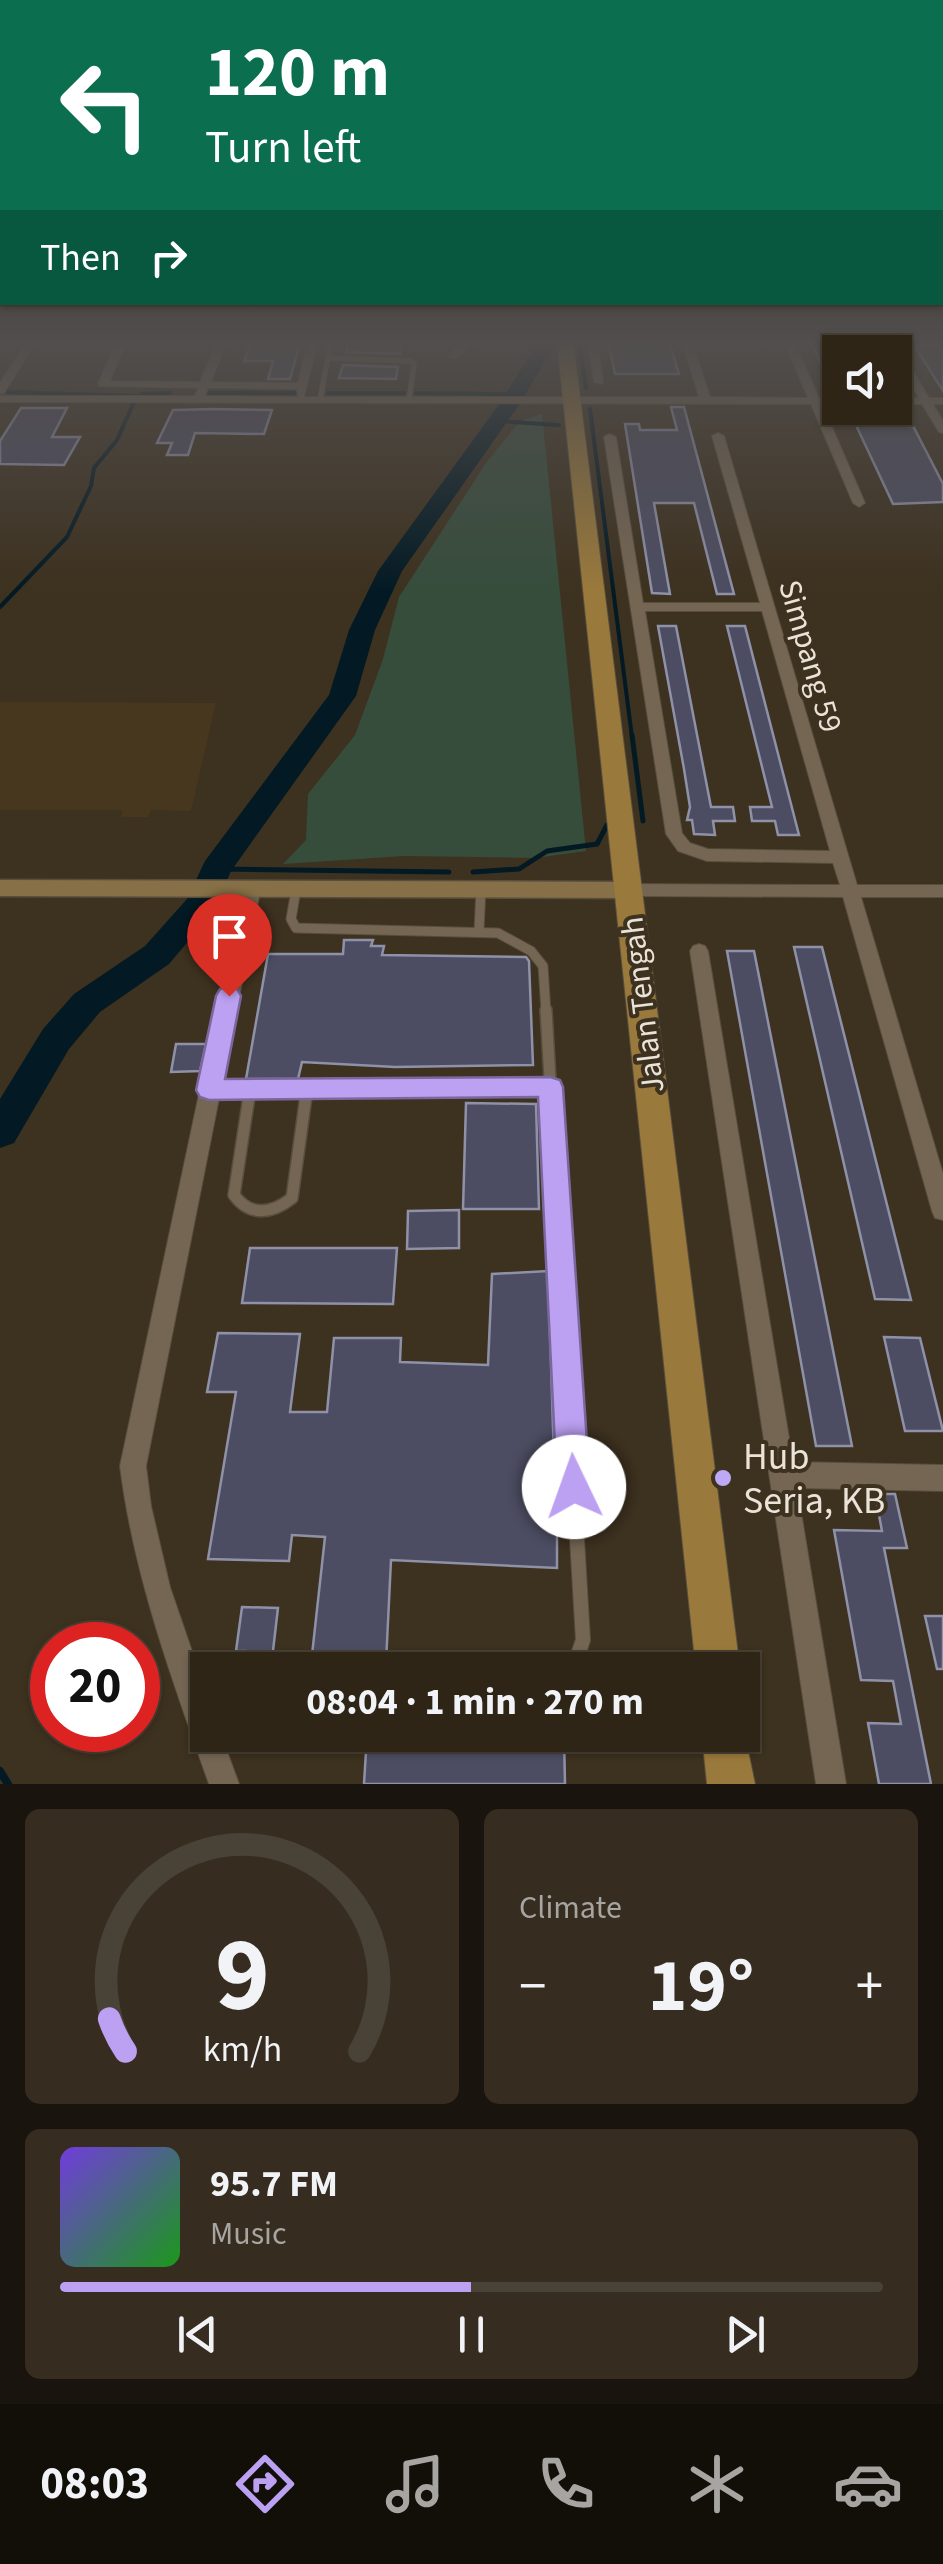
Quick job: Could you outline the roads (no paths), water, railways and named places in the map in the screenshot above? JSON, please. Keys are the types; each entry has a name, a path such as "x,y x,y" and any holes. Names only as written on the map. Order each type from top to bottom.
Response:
{"main road":[{"name":"Jalan Tengah","path":"575,424 716,1652"},
{"path":"727,1752 731,1784"}],"street":[{"path":"825,424 859,503"},
{"name":"Simpang 59","path":"718,436 943,1212"},
{"path":"610,437 674,834 684,847 707,855 840,857"},
{"path":"638,607 768,607"},
{"path":"190,1656 138,1512 134,1466 209,1090 240,887"},
{"path":"0,888 943,891"},
{"path":"699,951 831,1784"},
{"path":"781,1475 943,1478"},
{"path":"216,1752 224,1784"}],"lane":[{"path":"296,888 291,922 300,929 479,930 514,939 544,966 583,1640 579,1652"},
{"path":"479,930 481,889"},
{"path":"209,1090 550,1087"},
{"path":"250,1090 234,1195 245,1208 266,1212 292,1198 307,1089"}],"waterway":[{"path":"0,607 67,537 91,486 94,468 117,440 124,424"},
{"path":"0,1132 56,1039 87,1003 157,955 201,904 216,869 342,696 362,630 390,571 495,424"},
{"path":"547,424 559,425"},
{"path":"592,424 632,737"},
{"path":"632,735 643,821"},
{"path":"473,872 519,869 547,851 597,844 607,825"},
{"path":"216,869 449,872"},
{"path":"0,1771 8,1784"}],"place":[{"name":"Hub Seria, KB","path":"723,1478"}]}
